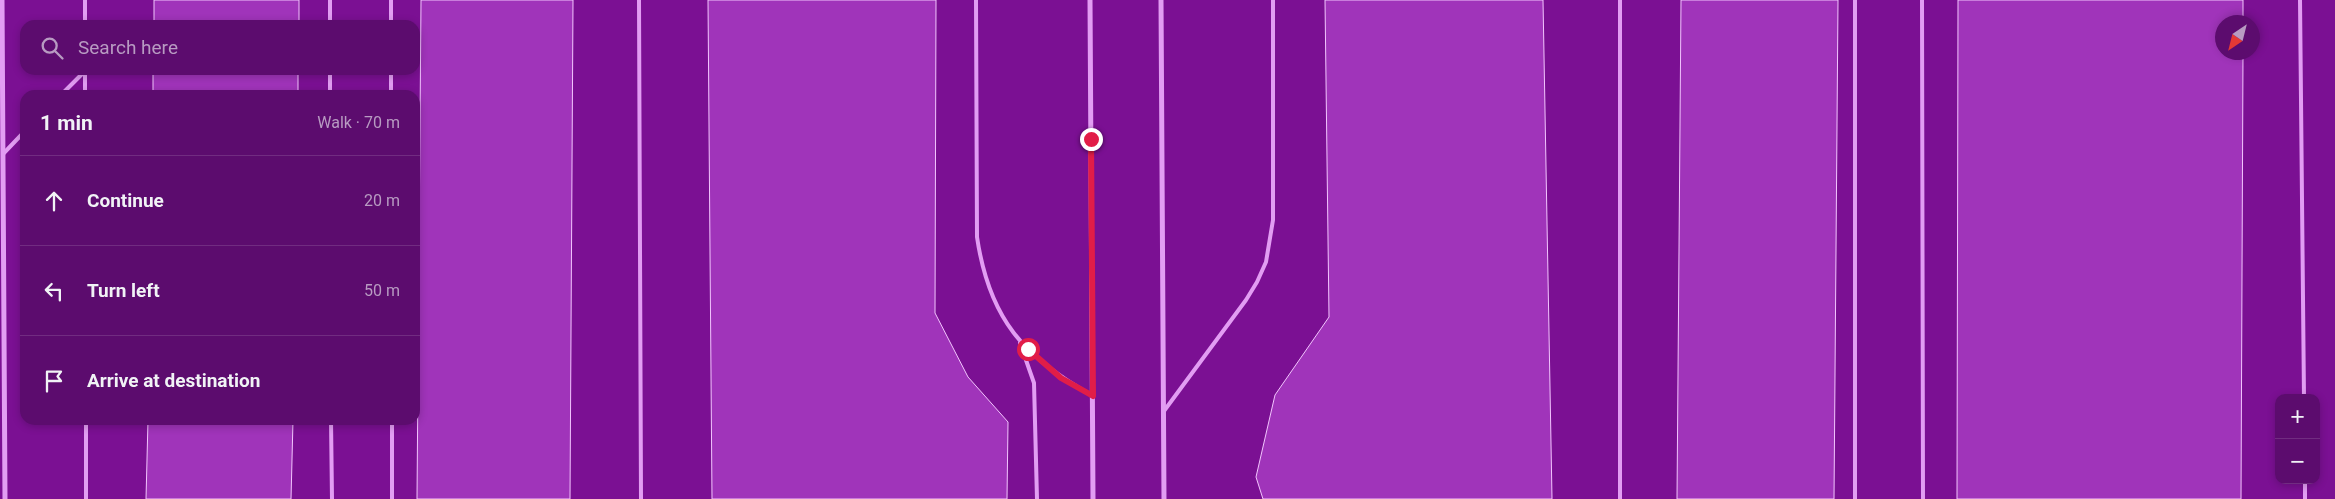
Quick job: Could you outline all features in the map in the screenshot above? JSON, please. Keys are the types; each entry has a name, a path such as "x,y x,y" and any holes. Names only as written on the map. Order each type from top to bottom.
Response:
{"street":[{"path":"2,0 5,499"},
{"path":"1090,0 1093,499"},
{"path":"1161,0 1164,499"}],"lane":[{"path":"85,0 85,20"},
{"path":"330,0 330,20"},
{"path":"391,0 391,20"},
{"path":"639,0 641,499"},
{"path":"976,0 977,237 981,264 990,292 1002,317 1018,339 1037,360 1061,378 1093,396"},
{"path":"1164,411 1246,300 1266,262 1273,220 1273,0"},
{"path":"1620,0 1620,499"},
{"path":"1855,0 1855,499"},
{"path":"1922,0 1923,499"},
{"path":"2300,0 2304,394"},
{"path":"66,90 80,75"},
{"path":"85,75 85,90"},
{"path":"330,75 330,90"},
{"path":"391,75 391,90"},
{"path":"3,154 20,137"},
{"path":"1018,339 1034,383 1037,499"},
{"path":"86,425 86,499"},
{"path":"331,425 332,499"},
{"path":"392,425 392,499"},
{"path":"2305,484 2305,499"}],"building":[{"path":"154,0 299,0 299,20 154,20"},
{"path":"421,0 573,0 570,499 417,499 418,425 420,425"},
{"path":"708,0 936,0 935,313 968,377 1008,422 1007,499 712,499"},
{"path":"1325,0 1543,0 1552,499 1263,499 1256,477 1275,395 1329,317"},
{"path":"1681,0 1838,0 1834,499 1677,499"},
{"path":"1958,0 2243,0 2243,15 2215,15 2215,60 2243,60 2241,499 1957,499"},
{"path":"153,75 298,75 298,90 153,90"},
{"path":"148,425 293,425 291,499 146,499"}],"route":[{"path":"1028,349 1037,360 1061,378 1093,396 1091,139"}]}
